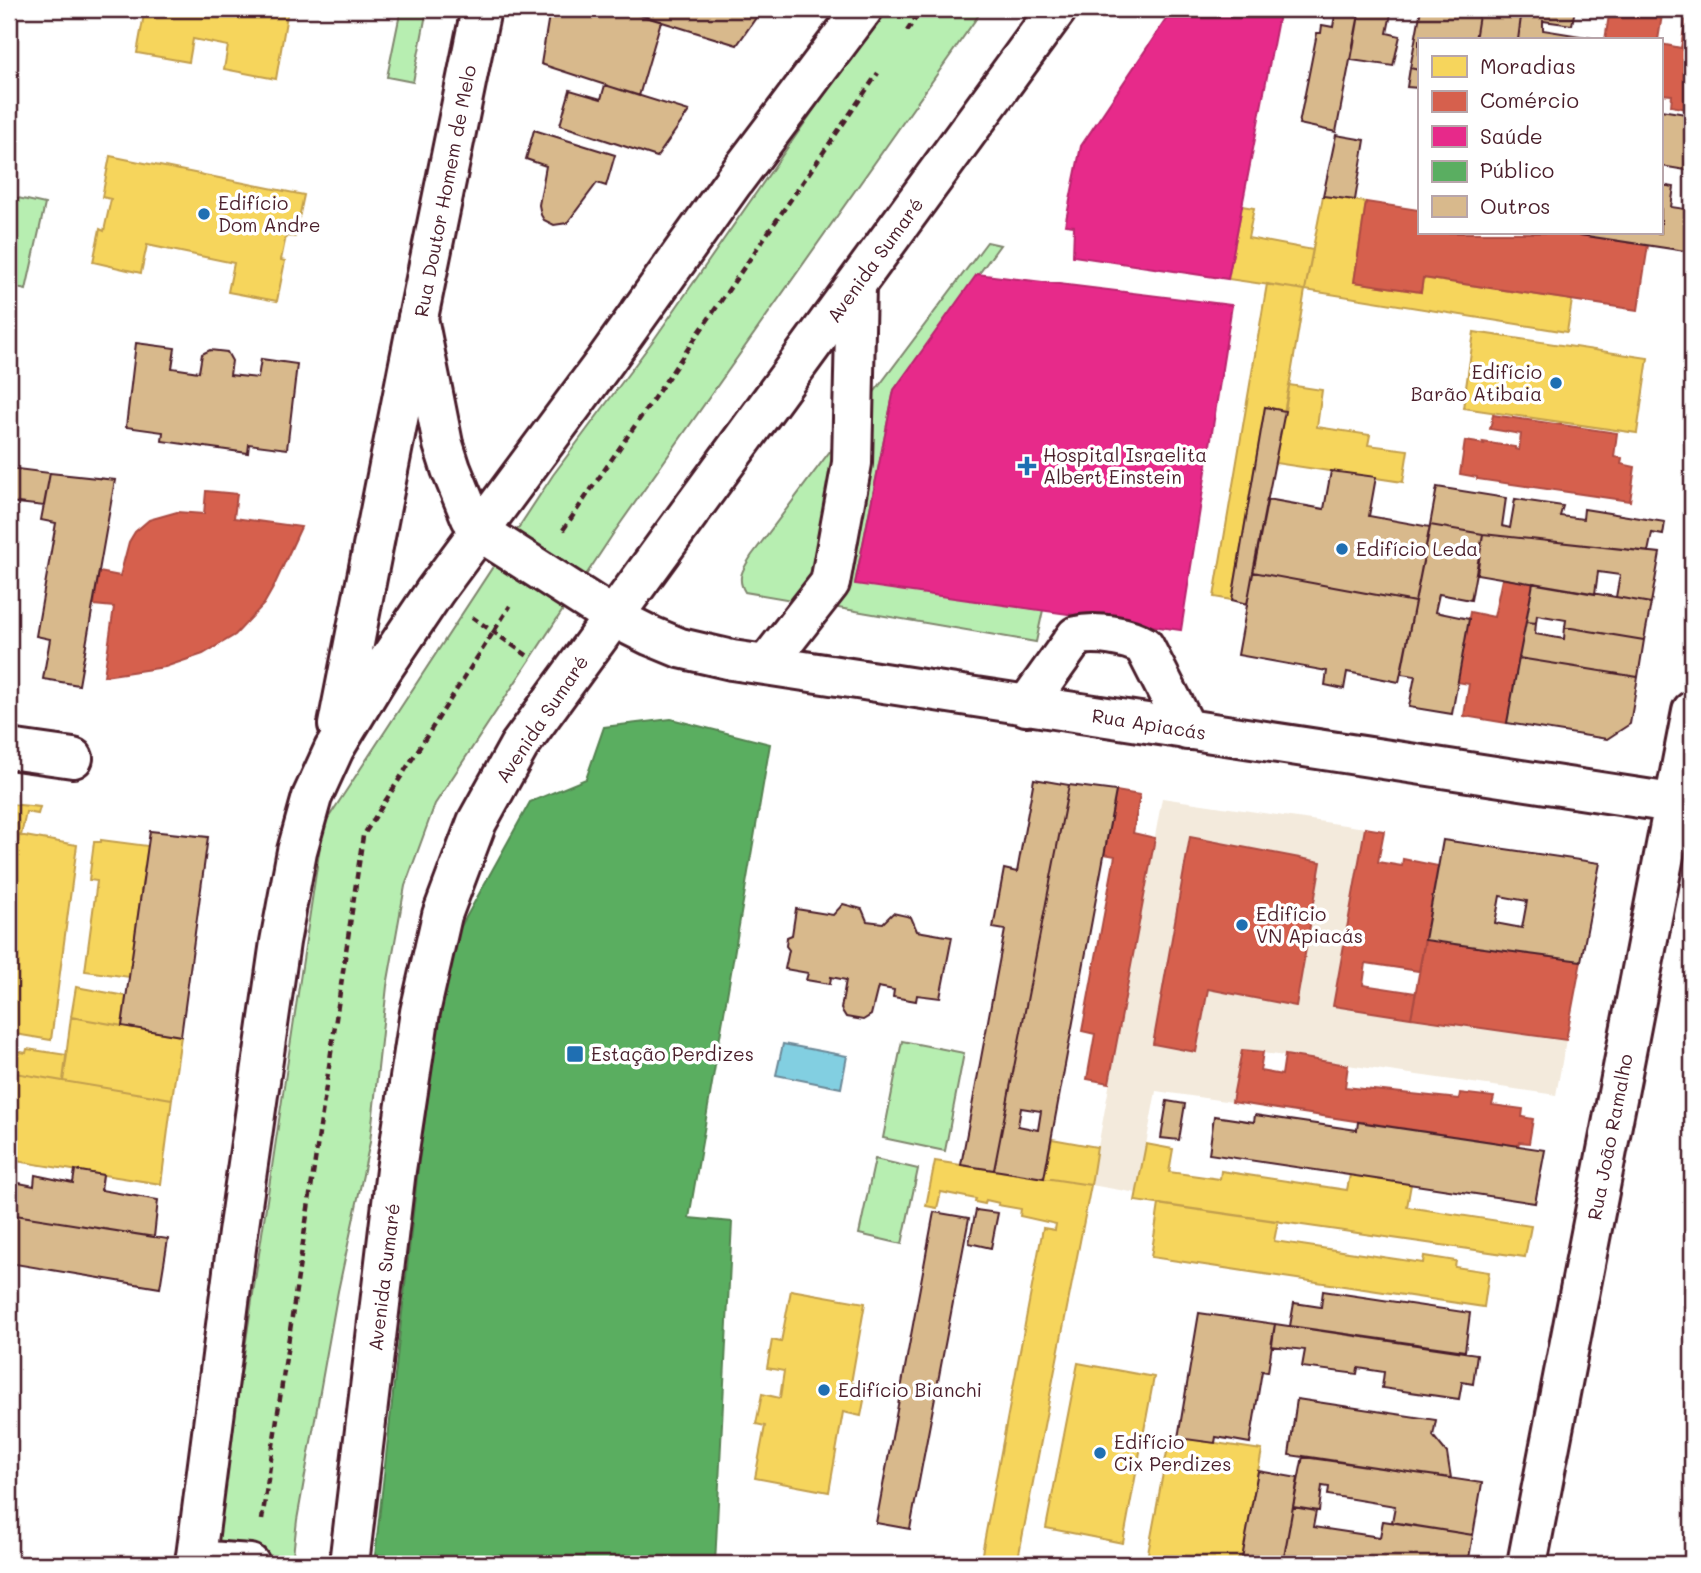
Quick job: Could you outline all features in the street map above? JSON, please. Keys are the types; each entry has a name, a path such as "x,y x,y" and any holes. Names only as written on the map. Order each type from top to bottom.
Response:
{"main road":[{"name":"Rua Doutor Homem de Melo","path":"481,9 418,318 443,444 468,512 481,531"},
{"path":"250,1564 195,1562 236,1246 280,942 297,851 312,797 334,750 428,603 863,9"},
{"name":"Avenida Sumaré","path":"349,1564 396,1170 420,1012 442,915 477,822 519,747 1057,9"},
{"path":"766,665 830,583 852,463 856,286"},
{"path":"334,750 418,318"},
{"name":"Rua Apiacás","path":"481,531 613,617 675,646 732,660 1683,804"},
{"path":"1026,706 1076,636 1086,633 1137,642 1144,646 1186,730"},
{"name":"Rua João Ramalho","path":"1527,1564 1683,804 1692,711"},
{"path":"9,749 73,758"}],"path":[{"path":"464,611 528,657"}],"shaded area":[{"path":"1162,798 1365,828 1334,1006 1566,1040 1556,1095 1242,1050 1232,1102 1156,1091 1137,1193 1091,1185"}],"green space":[{"path":"401,9 427,9 413,82 387,77"},
{"path":"884,9 983,9 615,531 435,804 405,886 387,986 370,1142 338,1291 297,1520 292,1564 215,1564 219,1521 323,826 553,475 655,338"},
{"path":"9,196 45,204 26,290 9,286"},
{"path":"987,242 1000,245 894,390 855,583 1043,610 1036,642 745,592 741,578 752,555"},
{"path":"902,1041 964,1053 945,1151 883,1138"},
{"path":"875,1159 918,1169 902,1244 859,1234"}],"water":[{"path":"783,1044 847,1056 841,1088 776,1075"}],"building: Moradias":[{"path":"145,9 288,9 276,79 224,69 228,46 193,39 189,62 137,53"},
{"name":"Edifício Dom Andre","path":"110,156 304,195 295,237 286,236 281,260 285,261 277,301 228,292 234,263 147,245 141,273 93,262 100,229 104,231 111,199 102,197"},
{"path":"1323,196 1366,202 1354,282 1421,292 1423,278 1572,300 1567,332 1305,290"},
{"path":"1242,206 1254,208 1248,238 1313,250 1305,290 1228,279"},
{"path":"1267,284 1305,290 1285,411 1265,407 1232,600 1214,597"},
{"name":"Edifício Barão Atibaia","path":"1474,332 1648,358 1637,433 1463,408"},
{"path":"1289,385 1322,390 1317,427 1370,435 1368,445 1408,450 1403,482 1275,463"},
{"path":"9,804 40,807 38,814 26,812 21,836 19,835 9,907"},
{"path":"19,835 77,845 51,1040 9,1033 9,912"},
{"path":"101,840 148,846 129,977 85,971 97,881 89,880 94,842"},
{"path":"76,987 126,996 122,1026 71,1017"},
{"path":"71,1017 181,1036 172,1099 63,1081"},
{"path":"27,1049 67,1055 63,1081 9,1072 11,1050 26,1053"},
{"path":"9,1072 172,1099 161,1184 9,1160"},
{"path":"1052,1139 1097,1147 1091,1185 1044,1178"},
{"path":"1146,1144 1173,1149 1169,1172 1220,1179 1221,1171 1347,1190 1350,1175 1411,1184 1407,1207 1531,1226 1525,1257 1135,1201"},
{"path":"935,1161 1091,1185 1017,1564 980,1564 1043,1228 1055,1230 1056,1224 1020,1216 1021,1209 986,1200 985,1204 975,1202 976,1199 941,1192 937,1208 926,1206"},
{"path":"1159,1204 1278,1221 1274,1241 1423,1263 1424,1256 1456,1261 1455,1267 1489,1272 1484,1307 1151,1257"},
{"name":"Edifício Bianchi","path":"791,1290 865,1303 851,1383 867,1385 861,1416 843,1412 829,1492 755,1478 765,1426 756,1424 762,1394 780,1398 784,1371 767,1368 772,1340 781,1342"},
{"name":"Edifício Cix Perdizes","path":"1078,1363 1154,1377 1123,1543 1046,1528"},
{"path":"1170,1436 1262,1450 1241,1564 1146,1564"}],"building: Comércio":[{"path":"1610,9 1663,9 1658,38 1605,38"},
{"path":"1687,9 1692,9 1692,110 1671,106 1672,95 1662,94 1662,44 1681,48"},
{"path":"1366,202 1418,210 1418,234 1574,234 1648,245 1638,310 1423,278 1421,292 1354,282"},
{"path":"1493,415 1617,433 1614,457 1622,458 1621,464 1635,467 1630,501 1477,479 1460,474 1465,441 1515,447 1519,450 1521,434 1490,429"},
{"path":"206,491 237,494 234,518 301,527 273,588 264,604 235,635 203,654 165,667 104,676 114,607 94,605 99,572 120,576 129,542 135,532 149,520 177,512 204,514"},
{"path":"1502,579 1533,583 1507,723 1464,716 1469,684 1457,682 1470,612 1494,617"},
{"path":"1116,791 1140,795 1133,833 1155,838 1109,1083 1087,1079 1095,1034 1082,1031 1115,856 1104,854"},
{"path":"1365,828 1384,831 1378,862 1402,866 1403,859 1438,866 1419,971 1366,963 1363,985 1416,993 1411,1018 1333,1006"},
{"name":"Edifício VN Apiacás","path":"1190,837 1321,862 1296,1006 1208,989 1196,1052 1153,1044"},
{"path":"1425,940 1581,961 1566,1040 1411,1018"},
{"path":"1242,1050 1263,1052 1260,1071 1282,1075 1285,1055 1348,1065 1345,1087 1459,1099 1460,1093 1494,1097 1492,1105 1523,1109 1522,1117 1533,1119 1529,1143 1519,1142 1518,1146 1232,1102"}],"building: Saúde":[{"path":"1173,9 1280,9 1228,279 1073,256 1074,226 1065,225 1081,146"},
{"name":"Hospital Israelita Albert Einstein","path":"977,274 1232,305 1181,630 855,584 894,390"}],"building: Público":[{"name":"Estação Perdizes","path":"671,719 770,744 689,1218 732,1222 715,1564 374,1564 419,1161 449,948 530,802 586,779 604,727"}],"building: Outros":[{"path":"550,9 620,9 661,21 639,96 541,64"},
{"path":"620,9 762,9 737,45"},
{"path":"1301,9 1325,9 1323,18 1299,14"},
{"path":"1336,9 1360,9 1336,132 1299,124 1317,33 1321,33 1322,25 1333,27"},
{"path":"1360,9 1392,9 1387,33 1400,36 1393,66 1351,60"},
{"path":"1421,9 1480,9 1475,38 1418,38 1418,70 1410,68"},
{"path":"1480,9 1522,9 1518,38 1475,38"},
{"path":"1522,9 1575,9 1572,25 1543,21 1543,30 1593,38 1518,38"},
{"path":"1410,68 1418,70 1418,88 1407,87"},
{"path":"605,85 689,111 657,157 560,125 570,90 601,99"},
{"path":"1662,110 1692,115 1692,171 1662,166"},
{"path":"534,130 615,155 606,186 597,183 567,223 554,225 544,220 541,215 539,205 546,166 526,159"},
{"path":"1336,135 1365,140 1355,200 1323,196"},
{"path":"1662,185 1674,187 1671,207 1692,210 1692,252 1574,234 1662,234"},
{"path":"136,343 175,348 172,368 199,372 202,354 210,350 227,352 232,361 230,375 258,378 261,359 297,364 287,449 249,444 248,453 162,441 163,432 126,427"},
{"path":"1265,407 1285,411 1247,604 1232,600"},
{"path":"9,468 50,473 44,506 9,502"},
{"name":"Edifício Leda","path":"1331,471 1376,477 1369,516 1430,527 1415,602 1253,572 1267,499 1324,509"},
{"path":"50,473 115,480 79,685 43,679 50,639 36,636 56,523 41,520"},
{"path":"1437,487 1506,498 1502,526 1510,528 1515,499 1563,506 1560,516 1583,519 1584,509 1665,522 1663,535 1652,533 1648,552 1483,534 1430,525"},
{"path":"1430,525 1483,534 1471,600 1439,594 1435,612 1469,619 1452,714 1409,707 1415,676 1401,674"},
{"path":"1483,534 1660,553 1651,603 1616,597 1620,575 1598,572 1595,594 1477,574"},
{"path":"1253,572 1415,602 1399,682 1347,672 1344,689 1325,685 1327,671 1238,655"},
{"path":"1533,583 1651,603 1644,640 1565,627 1566,620 1537,615 1536,623 1526,622"},
{"path":"1526,622 1536,623 1535,634 1564,639 1565,627 1644,640 1638,677 1519,658"},
{"path":"1519,658 1638,677 1630,724 1607,739 1507,723"},
{"path":"1034,779 1069,785 994,1170 961,1165 1005,930 993,928 1004,869 1017,872"},
{"path":"1069,785 1116,791 1044,1178 994,1170","holes":["1021,1108 1041,1111 1038,1130 1018,1126"]},
{"path":"150,831 208,837 181,1036 122,1026"},
{"path":"1443,840 1600,863 1581,961 1425,940","holes":["1500,896 1527,901 1522,928 1495,923"]},
{"path":"843,904 862,909 867,921 883,923 893,913 911,917 917,931 952,937 940,998 917,995 916,1001 893,997 894,990 878,987 871,1015 863,1020 846,1017 841,1009 846,980 831,977 830,984 806,980 808,973 785,969 789,950 786,946 787,937 792,935 796,909 833,915"},
{"path":"1167,1101 1185,1104 1179,1140 1161,1138"},
{"path":"1255,1115 1357,1130 1358,1122 1545,1150 1535,1203 1209,1154 1214,1116 1254,1122"},
{"path":"75,1170 103,1175 101,1190 158,1200 154,1237 9,1214 9,1181 34,1186 35,1175 73,1183"},
{"path":"976,1210 998,1213 991,1248 969,1243"},
{"path":"934,1212 969,1218 910,1529 876,1523"},
{"path":"9,1214 168,1239 160,1288 9,1263"},
{"path":"1323,1291 1470,1313 1465,1351 1290,1326 1294,1303 1321,1307"},
{"path":"1199,1313 1275,1324 1268,1372 1262,1371 1250,1443 1216,1437 1215,1443 1178,1438"},
{"path":"1275,1324 1477,1354 1473,1384 1462,1382 1459,1399 1382,1388 1384,1372 1358,1368 1357,1374 1302,1367 1305,1350 1271,1346"},
{"path":"1297,1399 1436,1420 1433,1436 1447,1453 1451,1478 1289,1455"},
{"path":"1303,1456 1482,1483 1473,1535 1392,1522 1395,1506 1328,1495 1329,1487 1322,1486 1319,1511 1293,1507"},
{"path":"1258,1471 1298,1478 1284,1557 1297,1559 1296,1564 1241,1564"},
{"path":"1293,1507 1316,1511 1313,1527 1380,1537 1383,1521 1473,1535 1468,1564 1333,1564 1284,1557"},
{"path":"1297,1559 1333,1564 1296,1564"}],"place":[{"name":"Edifício Dom Andre","path":"204,214"},
{"name":"Edifício Barão Atibaia","path":"1556,383"},
{"name":"Hospital Israelita Albert Einstein","path":"1027,466"},
{"name":"Edifício Leda","path":"1342,549"},
{"name":"Edifício VN Apiacás","path":"1242,925"},
{"name":"Estação Perdizes","path":"575,1054"},
{"name":"Edifício Bianchi","path":"824,1390"},
{"name":"Edifício Cix Perdizes","path":"1100,1453"}]}
